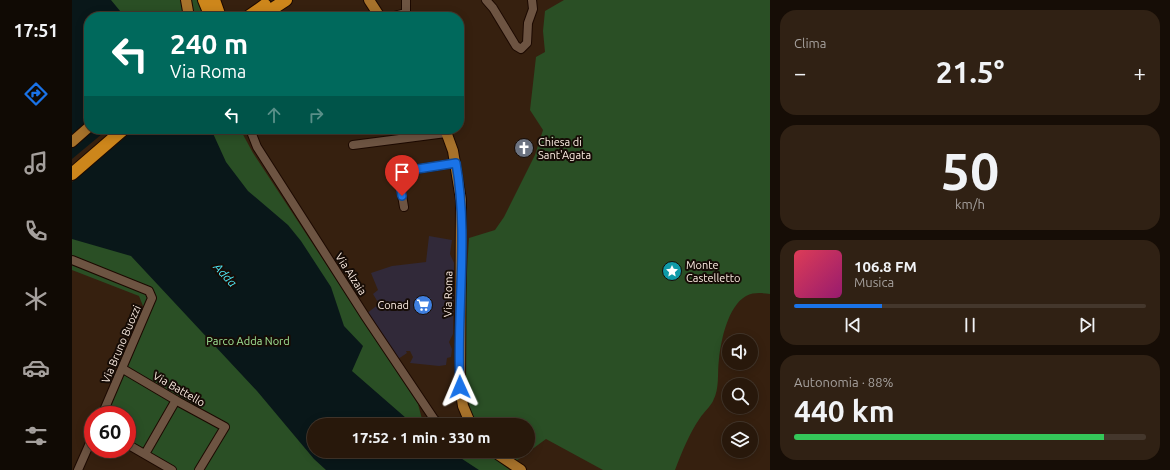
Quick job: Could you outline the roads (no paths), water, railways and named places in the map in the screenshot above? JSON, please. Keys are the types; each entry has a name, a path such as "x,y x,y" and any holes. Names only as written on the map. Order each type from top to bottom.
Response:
{"highway":[{"path":"255,12 273,0"},
{"path":"268,12 286,0"},
{"path":"72,164 107,134"},
{"path":"72,174 118,134"}],"main road":[{"path":"186,0 187,12"},
{"path":"369,0 377,12"},
{"path":"72,142 84,131"},
{"name":"Via Roma","path":"447,134 456,163 459,186 461,215 459,338 460,387 463,406 467,418"},
{"path":"502,458 520,470"}],"street":[{"path":"406,0 406,12"},
{"path":"486,0 493,8 516,46 521,49 527,43 528,23 533,9 532,0"},
{"name":"Via Alzaia","path":"252,134 257,147 365,316 433,418"},
{"path":"353,145 426,134"},
{"path":"404,208 398,172 456,163"},
{"name":"Via Bruno Buozzi","path":"72,260 149,291 152,298 106,406"},
{"name":"Via Battello","path":"123,369 225,427 199,470"},
{"path":"145,454 176,400"},
{"path":"136,449 172,470"},
{"path":"78,470 84,456"}],"water":[{"name":"Adda","path":"72,0 111,0 121,12 84,12 84,134 213,134 226,162 248,191 288,225 301,241 331,287 344,326 363,346 352,371 406,418 307,418 307,451 257,391 131,256 72,239"},
{"path":"313,458 461,458 479,470 326,470"}],"place":[{"name":"Chiesa di Sant'Agata","path":"524,148"},
{"name":"Monte Castelletto","path":"672,271"},
{"name":"Conad","path":"423,305"}],"park label":[{"name":"Parco Adda Nord","path":"248,341"}]}
